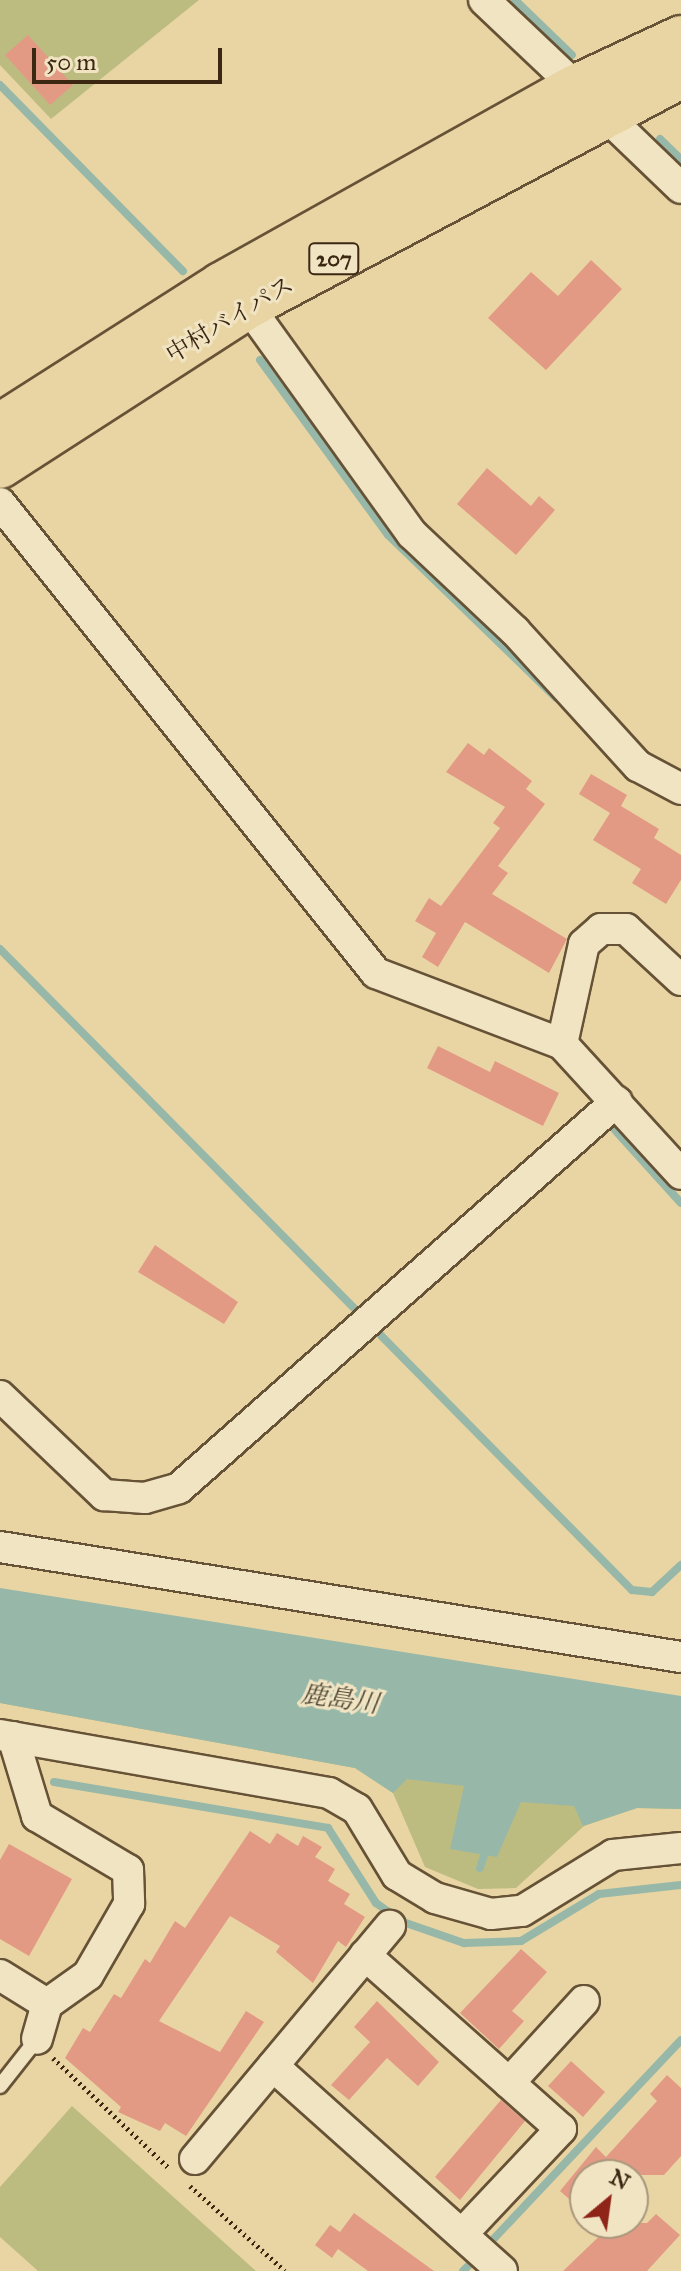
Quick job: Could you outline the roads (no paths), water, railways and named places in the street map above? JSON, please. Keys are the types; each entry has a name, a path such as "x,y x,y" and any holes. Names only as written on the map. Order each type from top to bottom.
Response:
{"highway":[{"name":"中村バイパス","path":"0,466 248,306 590,100 681,38"},
{"name":"中村バイパス","path":"0,426 221,285 590,100 681,76"}],"street":[{"path":"484,0 681,188"},
{"path":"248,306 412,534 515,631 638,766 681,789"},
{"path":"0,503 376,973 562,1044 681,1174"},
{"path":"562,1044 584,944 601,929 626,929 681,980"},
{"path":"0,1396 104,1495 161,1497 369,1321 617,1101"},
{"path":"0,1547 681,1657"},
{"path":"7,1736 329,1793 357,1809 397,1875 435,1898 491,1914 522,1911 613,1855 681,1848"},
{"path":"7,1736 37,1816 128,1870 129,1904 88,1975 47,2004 37,2039"},
{"path":"195,2159 390,1926"},
{"path":"273,2066 482,2252 561,2129 365,1955"},
{"path":"0,1975 47,2004"},
{"path":"509,2083 584,2001"}],"lane":[{"path":"0,2086 37,2039"}],"water":[{"name":"鹿島川","path":"0,1588 681,1696 681,1809 637,1808 583,1826 574,1806 521,1802 497,1857 450,1849 464,1786 407,1779 393,1793 355,1768 0,1703"}],"waterway":[{"path":"515,0 572,55"},
{"path":"0,85 183,271"},
{"path":"660,139 681,159"},
{"path":"260,360 388,535 556,698"},
{"path":"0,949 632,1590 652,1592 681,1565"},
{"path":"615,1130 681,1203"},
{"path":"54,1782 328,1828 376,1903 403,1922 464,1943 521,1941 599,1894 681,1885"},
{"path":"480,1868 487,1846"},
{"path":"486,2247 681,2040"},
{"path":"463,2271 477,2257"}]}
